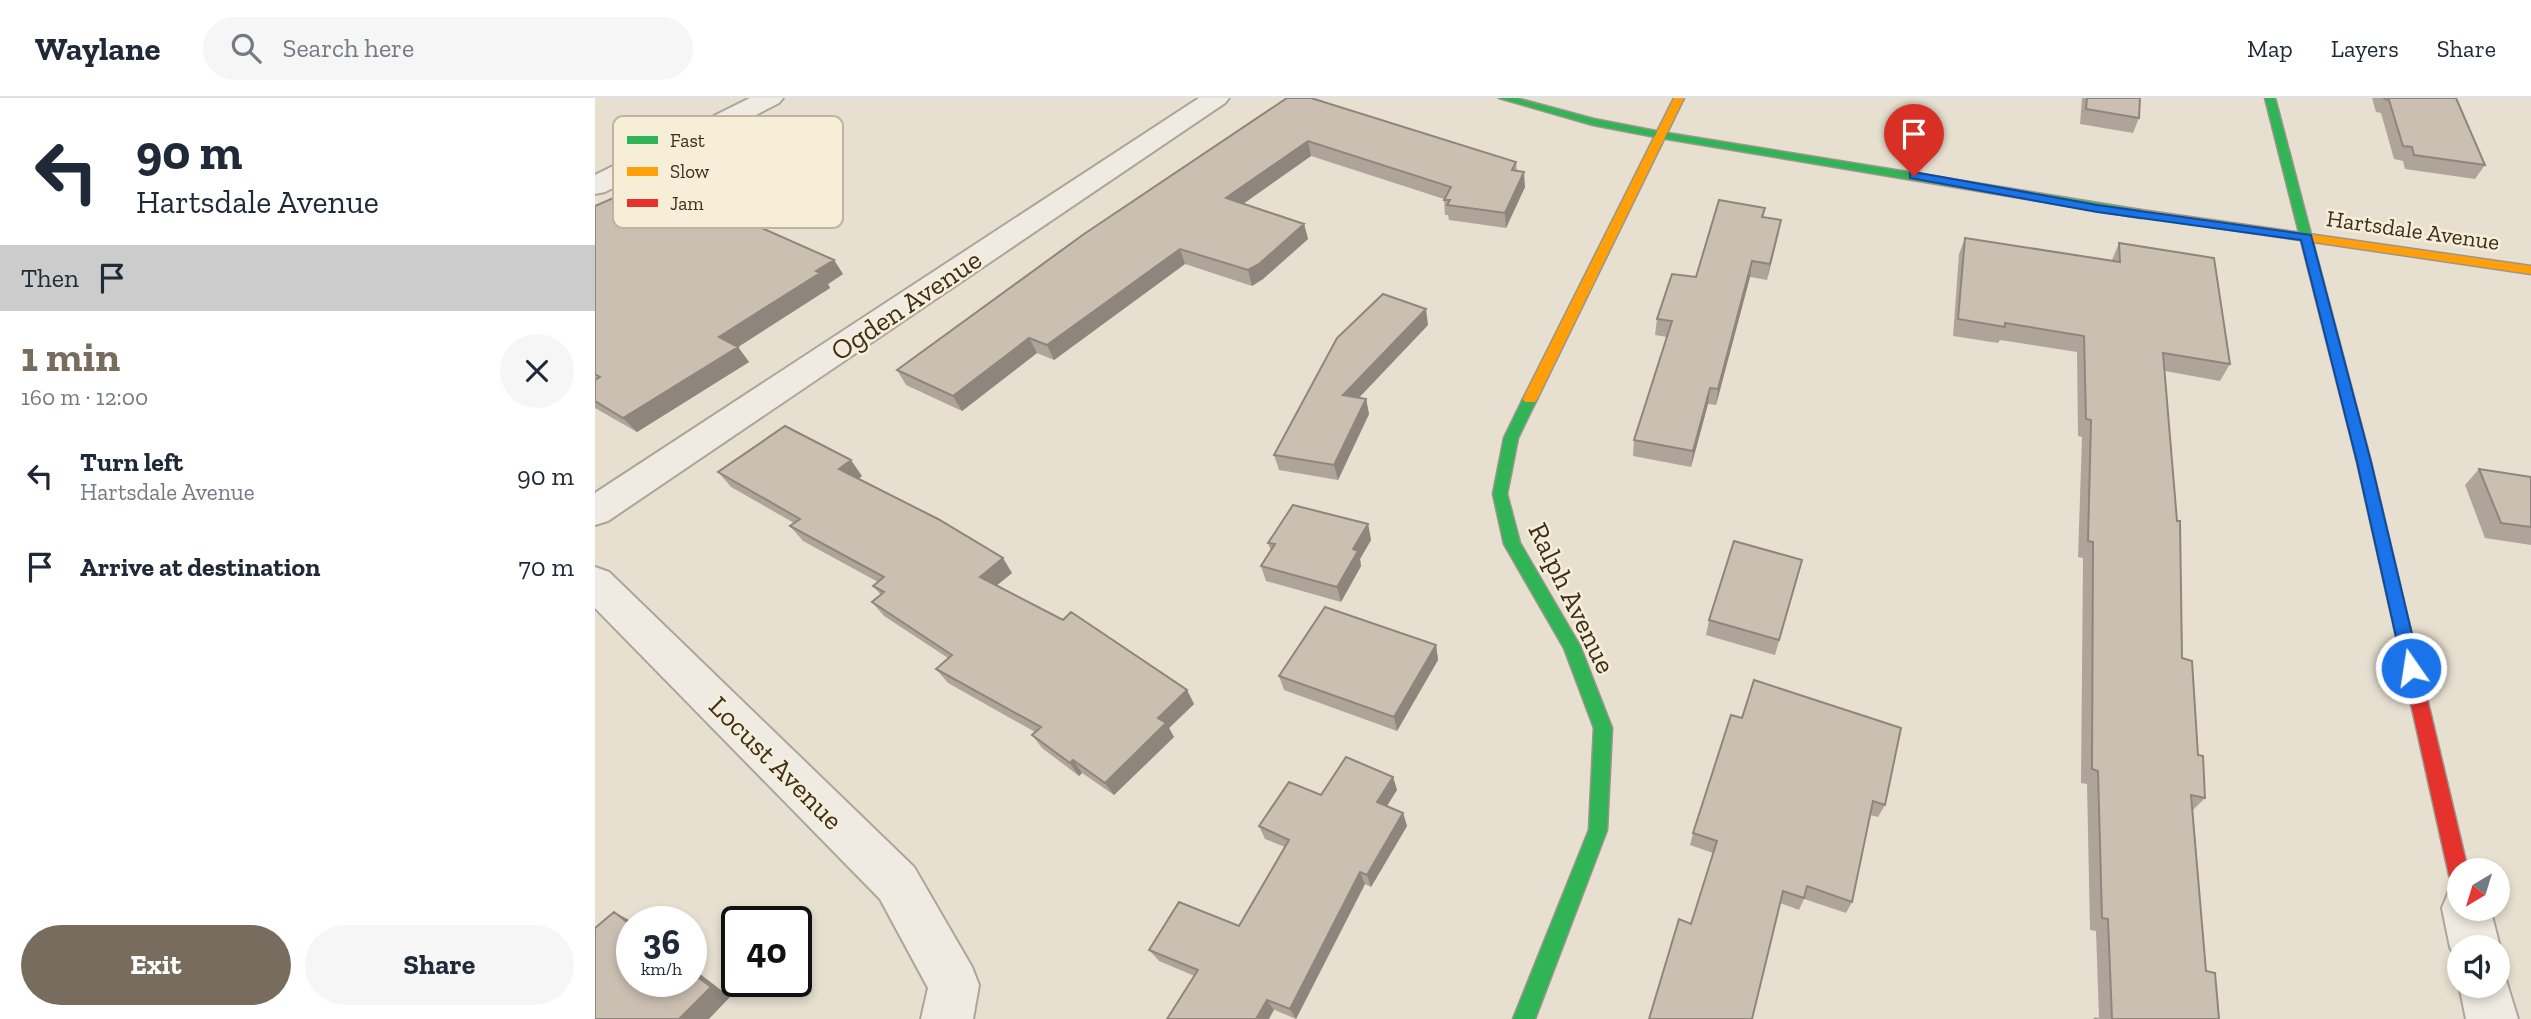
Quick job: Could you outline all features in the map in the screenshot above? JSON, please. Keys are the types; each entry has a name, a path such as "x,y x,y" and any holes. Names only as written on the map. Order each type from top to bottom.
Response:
{"street":[{"path":"734,116 770,98"},
{"name":"Ogden Avenue","path":"595,511 1216,98"},
{"name":"Hartsdale Avenue","path":"1504,98 1593,122 1661,135 1836,162 2097,208 2531,270"},
{"name":"Ralph Avenue","path":"1524,1019 1598,830 1603,728 1572,646 1511,544 1500,494 1511,438 1679,98"},
{"path":"2270,98 2364,462 2455,858"},
{"path":"595,186 613,177"},
{"name":"Locust Avenue","path":"595,583 897,883 954,985 947,1019"},
{"path":"2487,998 2492,1019"}],"building":[{"path":"1287,98 1311,98 1516,162 1512,170 1524,172 1505,213 1447,205 1450,200 1444,200 1451,187 1308,141 1226,198 1304,224 1259,264 1248,270 1180,249 1047,345 1029,338 953,396 897,370 1084,234"},
{"path":"2087,98 2140,98 2139,118 2086,109"},
{"path":"2383,98 2456,98 2485,165 2414,155 2412,147 2403,146 2389,100"},
{"path":"613,198 613,228 762,228 834,260 816,271 820,273 719,337 738,347 623,418 595,401 595,380 600,377 595,374 595,206"},
{"path":"1719,200 1765,208 1762,217 1781,220 1770,264 1752,261 1718,389 1710,388 1693,451 1634,440 1672,321 1657,319 1672,274 1696,277"},
{"path":"1965,238 2120,262 2119,243 2214,258 2230,364 2163,353 2177,521 2180,521 2182,658 2192,661 2198,755 2203,756 2205,798 2191,795 2206,971 2215,973 2219,1019 2112,1019 2108,919 2102,918 2098,771 2092,769 2093,542 2088,541 2091,420 2086,419 2084,336 2005,323 2005,327 1958,319"},
{"path":"1383,294 1426,309 1343,395 1366,399 1334,465 1274,455 1337,338"},
{"path":"785,426 851,460 839,469 938,519 1003,558 980,577 1063,620 1071,612 1187,690 1158,718 1166,723 1105,783 1073,760 1070,763 1032,735 1041,727 936,669 952,655 872,602 884,592 873,586 884,577 790,526 800,519 718,472"},
{"path":"2479,469 2531,477 2531,527 2501,523"},
{"path":"1293,505 1368,524 1353,549 1358,551 1337,587 1261,566 1275,544 1268,543"},
{"path":"1734,541 1802,560 1779,640 1709,620"},
{"path":"1325,607 1436,645 1394,717 1279,676"},
{"path":"1754,680 1901,728 1885,805 1873,801 1852,902 1807,886 1804,898 1783,891 1752,1019 1649,1019 1679,919 1691,924 1717,841 1693,833 1731,715 1742,718"},
{"path":"1346,757 1393,777 1377,802 1403,813 1367,875 1360,872 1290,1009 1267,1000 1256,1019 1167,1019 1198,970 1149,950 1179,902 1239,926 1289,840 1259,826 1289,782 1321,795"},
{"path":"614,912 616,914 616,997 701,997 679,1019 595,1019 595,928"}],"traffic: fast":[{"path":"1504,98 1593,122 1661,135 2141,214"},
{"path":"2270,98 2364,462 2402,627"},
{"path":"1524,1019 1598,830 1603,728 1572,646 1512,544 1500,494 1511,438 1530,399"}],"traffic: slow":[{"path":"1530,399 1679,98"},
{"path":"2141,214 2531,270"}],"traffic: jam":[{"path":"2402,627 2455,858"}],"route":[{"path":"1914,176 2097,208 2306,237 2364,462 2411,668"}]}
